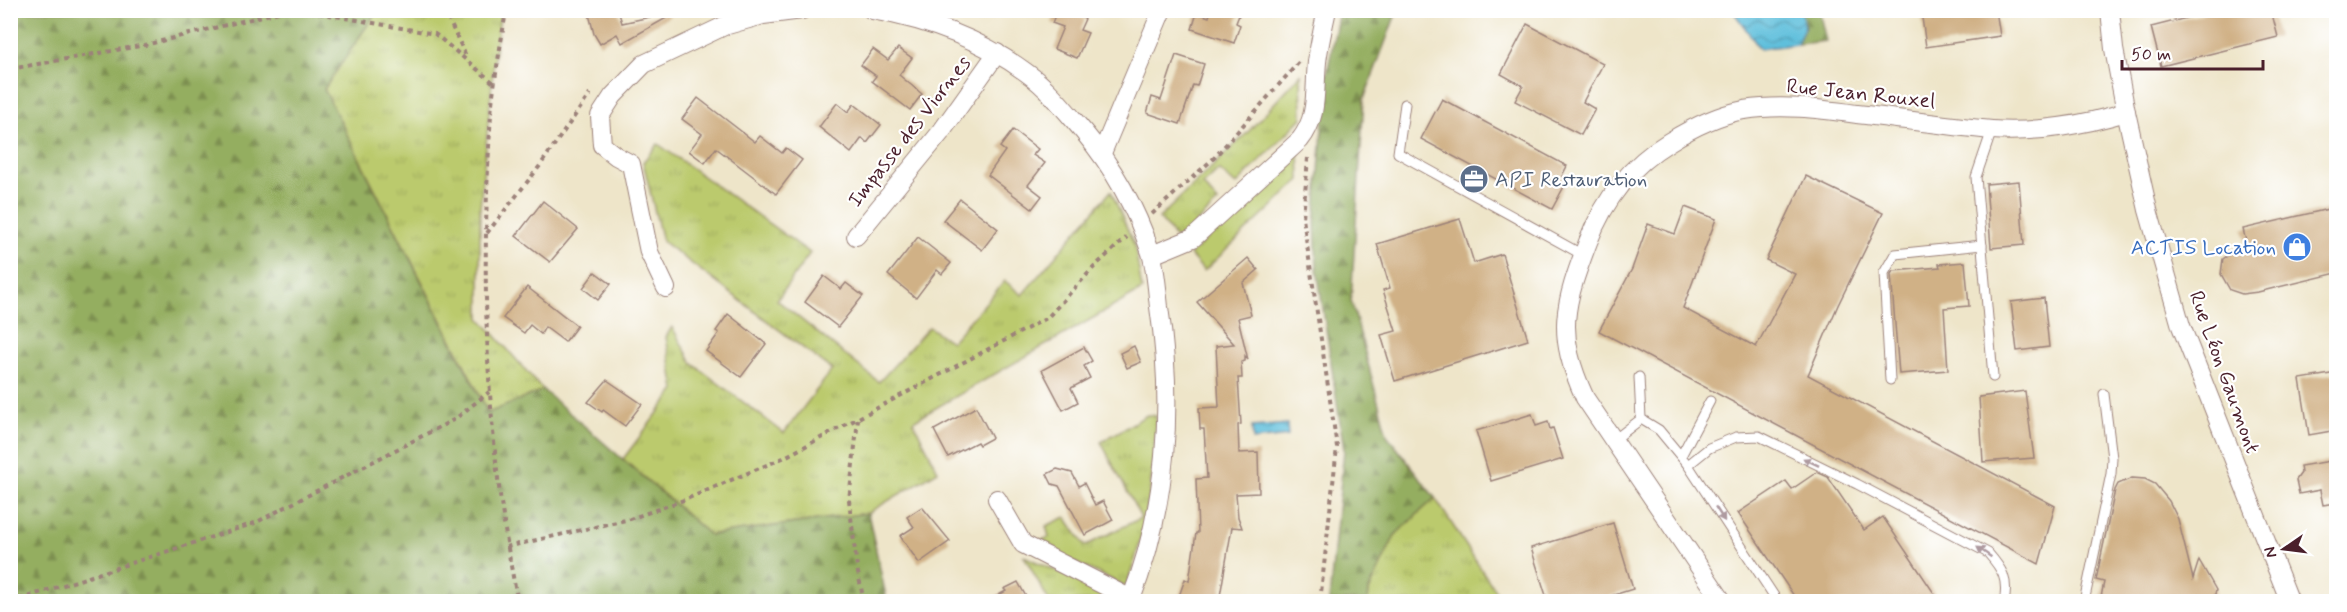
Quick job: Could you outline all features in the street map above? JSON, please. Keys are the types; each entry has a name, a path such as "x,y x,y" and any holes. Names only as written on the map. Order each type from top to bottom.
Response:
{"street":[{"path":"666,288 649,252 631,164 602,145 600,116 619,89 644,64 723,18 802,10"},
{"path":"872,10 941,19 1028,74 1064,108 1102,153 1120,181 1152,255 1165,342 1168,411 1164,461 1156,512 1140,574 1130,600 1023,544 997,499"},
{"path":"1102,153 1162,10"},
{"path":"1152,255 1192,238 1300,140 1310,127 1327,10"},
{"name":"Rue Léon Gaumont","path":"2110,10 2114,49 2148,210 2181,326 2290,602"},
{"name":"Impasse des Viornes","path":"856,236 941,132 997,53"},
{"name":"Rue Jean Rouxel","path":"1724,602 1585,398 1574,373 1567,347 1565,314 1574,278 1594,227 1613,194 1633,169 1657,149 1708,120 1744,110 1802,107 1992,130 2028,131 2108,118 2126,112"}],"lane":[{"path":"1405,104 1398,153 1583,255"},
{"path":"1992,130 1976,177 1993,377"},
{"path":"1890,380 1884,273 1895,254 1982,245"},
{"path":"1639,377 1641,419"},
{"path":"2084,602 2111,474 2112,458 2104,394"},
{"path":"1681,456 1710,401"},
{"path":"1614,440 1641,419"},
{"path":"1641,419 1659,430 1688,465 1778,602"},
{"path":"1688,465 1709,448 1736,437 1759,436 1857,484 1988,553 2003,572 2006,584 2004,602"}],"path":[{"path":"10,69 145,45 286,10"},
{"path":"301,10 435,34 495,84"},
{"path":"444,10 468,61"},
{"path":"506,10 491,112 487,233 489,392 506,547 518,602"},
{"path":"506,547 630,519 660,509 783,458 1047,318 1096,265 1214,158 1304,55 1321,44"},
{"path":"487,233 539,167 595,87 619,89"},
{"path":"1310,127 1303,218 1337,447 1320,602"},
{"path":"11,602 255,523 455,419 489,392"},
{"path":"858,419 849,500 857,568 864,602"}],"green space":[{"path":"10,11 377,11 324,89 488,413 543,390 710,535 868,513 887,601 11,601"},
{"path":"377,11 501,11 480,208 480,318 543,390 489,413 324,89"},
{"path":"1339,11 1397,11 1364,99 1351,300 1387,435 1435,498 1395,535 1369,590 1368,601 1329,601 1344,450 1317,269 1315,224 1326,79"},
{"path":"1801,11 1819,11 1826,41 1797,44 1805,26"},
{"path":"1301,74 1302,118 1236,185 1219,170 1203,185 1218,202 1178,241 1159,218 1248,132"},
{"path":"658,144 810,253 777,300 879,382 929,327 951,342 1005,281 1022,295 1111,191 1135,247 1142,290 913,421 938,471 868,513 710,535 623,459 675,390 666,337 672,327 693,364 784,433 832,370 662,241 643,162"},
{"path":"1299,151 1300,180 1204,271 1190,255"},
{"path":"1147,415 1156,416 1151,481 1140,544 1126,586 1034,544 1049,537 1046,526 1066,517 1085,546 1141,518 1101,442"},
{"path":"1435,498 1502,601 1368,602 1369,591 1395,535"},
{"path":"1024,556 1119,600 1049,601"}],"water":[{"path":"1733,11 1801,11 1805,26 1797,44 1760,49"},
{"path":"1287,424 1288,436 1253,440 1252,427"}],"building":[{"path":"588,10 618,10 622,23 668,13 670,16 622,43 617,34 600,44 594,34"},
{"path":"1057,10 1063,10 1085,19 1080,30 1088,33 1077,58 1054,49 1063,27 1052,23"},
{"path":"1211,10 1241,10 1236,23 1240,25 1234,43 1192,29 1197,13 1209,17"},
{"path":"1921,10 1996,10 2000,36 1926,47"},
{"path":"2218,10 2271,10 2278,37 2161,66 2151,27"},
{"path":"1527,24 1603,64 1583,102 1595,109 1581,135 1515,101 1523,86 1501,74"},
{"path":"898,48 912,58 899,75 922,94 910,110 872,81 876,76 861,65 873,49 888,60"},
{"path":"1176,55 1204,64 1197,86 1193,85 1180,124 1147,113 1152,97 1161,100"},
{"path":"698,98 755,142 760,136 782,153 786,148 802,160 776,194 716,148 705,163 689,151 702,134 682,119"},
{"path":"1442,99 1567,166 1562,176 1568,179 1552,209 1421,139"},
{"path":"837,103 848,112 854,104 881,125 867,143 862,138 851,153 819,127"},
{"path":"1013,130 1038,149 1033,155 1045,163 1028,185 1042,196 1032,209 988,175 1005,151 1000,147"},
{"path":"1806,176 1883,213 1838,305 1808,375 2055,506 2039,564 1599,331 1632,269 1648,224 1675,234 1685,207 1716,219 1683,308 1756,347 1795,274 1766,260"},
{"path":"2019,181 2024,245 1991,248 1986,184"},
{"path":"960,199 998,229 982,250 943,220"},
{"path":"543,201 578,229 550,262 516,236"},
{"path":"2337,207 2337,273 2258,292 2242,294 2230,290 2221,274 2223,259 2247,246 2243,229"},
{"path":"1460,219 1474,263 1502,254 1528,340 1395,381 1381,335 1396,331 1383,290 1390,288 1377,244"},
{"path":"918,237 951,263 942,274 937,270 916,298 888,275"},
{"path":"1248,258 1258,270 1243,283 1251,315 1238,318 1248,360 1245,356 1245,361 1241,362 1242,378 1238,378 1241,424 1238,425 1239,453 1258,452 1259,493 1236,494 1238,517 1242,528 1232,527 1219,602 1177,602 1185,579 1189,581 1196,533 1198,533 1196,479 1207,478 1204,429 1200,429 1199,408 1219,407 1216,346 1234,344 1197,302"},
{"path":"1965,262 1969,306 1944,308 1948,370 1899,374 1891,274 1893,271 1940,267 1939,264"},
{"path":"595,272 611,284 598,300 583,288"},
{"path":"824,276 841,289 846,283 863,296 838,327 805,302"},
{"path":"527,287 577,326 565,342 545,327 541,334 530,325 524,333 503,318"},
{"path":"2044,298 2049,347 2017,351 2011,302"},
{"path":"728,314 766,344 741,377 706,351 719,333 716,331"},
{"path":"1134,346 1141,362 1127,368 1120,353"},
{"path":"1084,347 1092,361 1084,366 1090,378 1071,388 1078,402 1063,410 1042,370"},
{"path":"2337,373 2337,430 2309,435 2300,379"},
{"path":"607,380 642,404 625,426 588,402"},
{"path":"2025,391 2034,458 1983,462 1979,397"},
{"path":"976,407 992,438 979,445 977,442 948,457 934,430"},
{"path":"1532,414 1536,426 1548,422 1550,429 1553,428 1563,459 1491,481 1476,431"},
{"path":"2337,460 2337,503 2323,505 2320,490 2299,494 2296,480 2301,473 2300,466"},
{"path":"1057,469 1072,473 1079,486 1084,483 1095,505 1103,501 1113,520 1085,535 1059,486 1052,484 1047,474"},
{"path":"1817,472 1828,477 1864,530 1883,517 1940,602 1798,602 1738,513 1786,481 1792,489"},
{"path":"2132,478 2145,479 2155,484 2169,501 2178,519 2193,579 2199,560 2216,590 2213,602 2100,602 2104,582 2096,580 2115,490 2118,484"},
{"path":"922,507 950,541 919,563 900,536 914,527 907,517"},
{"path":"1613,523 1633,589 1591,602 1548,602 1531,548"},
{"path":"1018,582 1029,602 986,602 1006,591 1004,589"}],"place":[{"name":"API Restauration","path":"1474,179"},
{"name":"ACTIS Location","path":"2297,247"}]}
